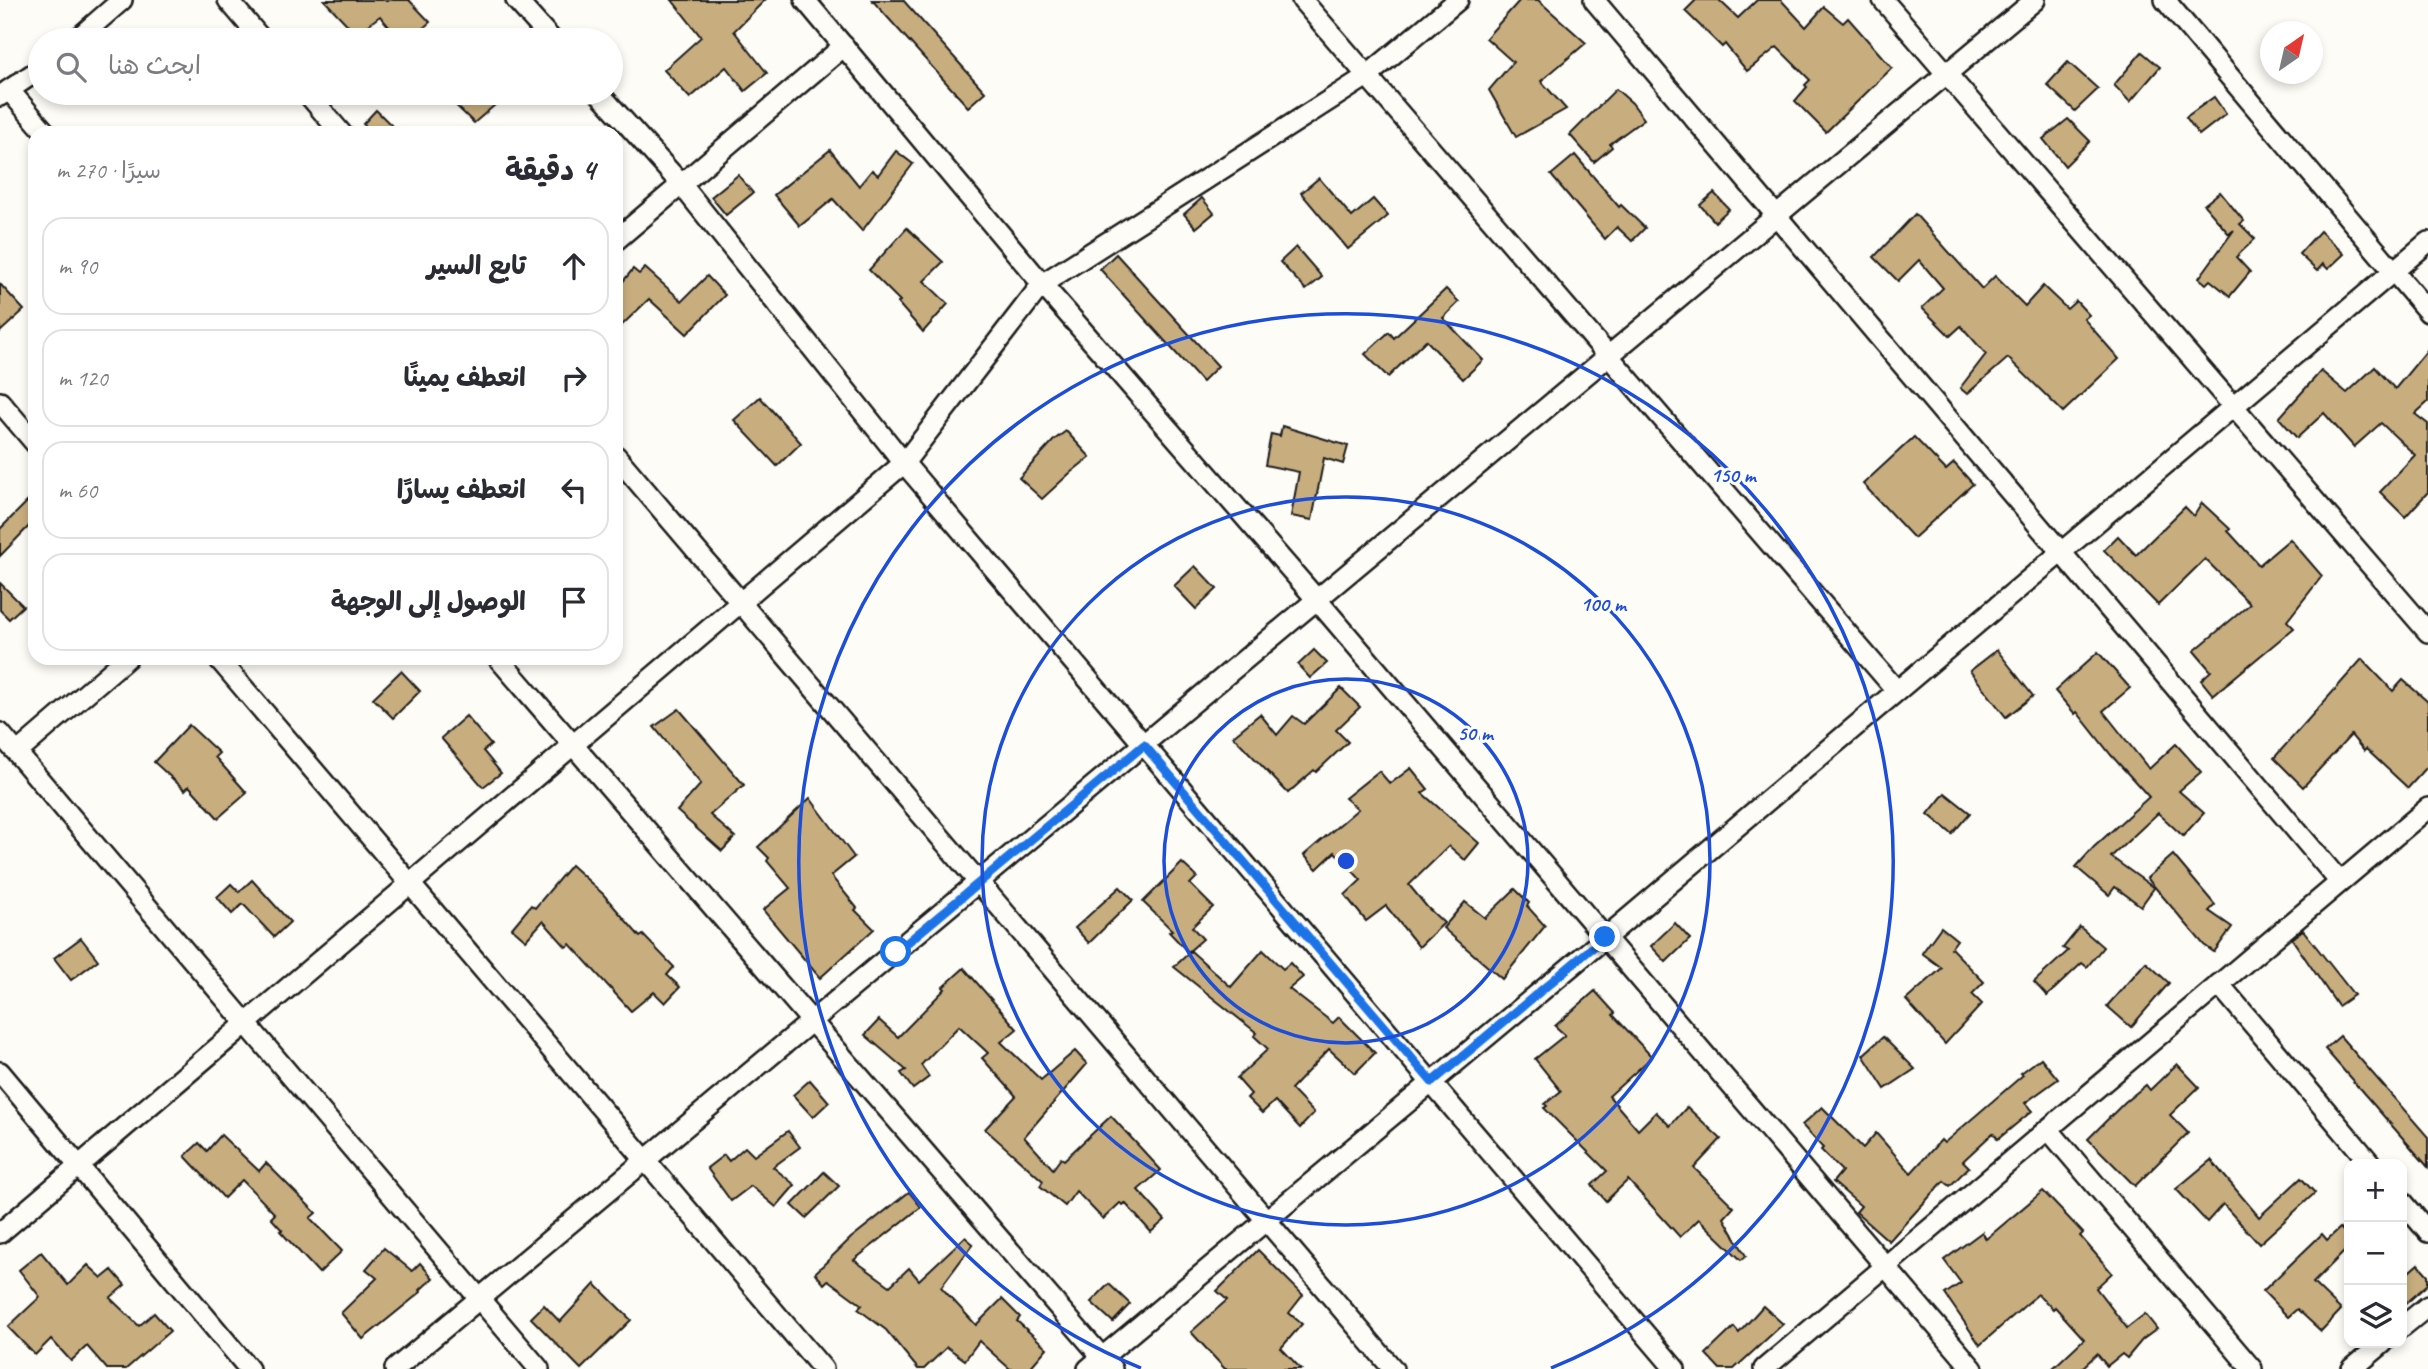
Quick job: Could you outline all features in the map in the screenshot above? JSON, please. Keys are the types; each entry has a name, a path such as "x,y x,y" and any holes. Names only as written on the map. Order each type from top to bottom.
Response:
{"street":[{"path":"90,28 122,0"},
{"path":"228,0 252,28"},
{"path":"516,0 541,28"},
{"path":"1302,0 1897,691"},
{"path":"0,1233 904,463 1042,284 1367,76 1458,0"},
{"path":"1594,0 2340,882"},
{"path":"1883,0 2428,632"},
{"path":"395,1369 2035,0"},
{"path":"2165,0 2428,312"},
{"path":"817,4 844,46 1042,284 1318,601 1973,1369"},
{"path":"623,234 844,46"},
{"path":"28,77 4,93 39,126"},
{"path":"317,105 335,126"},
{"path":"610,105 681,184 904,463 1675,1369"},
{"path":"505,665 812,1022 1101,1365 1266,1220 2428,242"},
{"path":"0,402 28,435"},
{"path":"623,464 1393,1369"},
{"path":"18,752 119,665"},
{"path":"224,665 823,1369"},
{"path":"0,733 539,1369"},
{"path":"1764,1369 2428,807"},
{"path":"2219,984 2367,1159"},
{"path":"0,1072 249,1369"},
{"path":"2048,1129 2252,1369"},
{"path":"2407,1207 2428,1232"},
{"path":"2407,1323 2428,1306"},
{"path":"2352,1369 2377,1348"}],"building":[{"path":"324,0 409,0 430,22 423,28 390,28 380,16 364,28 350,28"},
{"path":"672,0 765,0 734,31 767,73 745,91 726,67 690,98 664,70 701,37"},
{"path":"872,0 903,0 985,92 968,107"},
{"path":"1520,0 1538,0 1586,43 1541,81 1566,109 1516,137 1489,90 1513,62 1486,38"},
{"path":"1696,0 1719,0 1738,18 1757,0 1781,0 1806,27 1824,7 1843,23 1848,18 1892,68 1826,132 1795,101 1810,80 1777,47 1747,71 1725,44 1722,47 1685,11"},
{"path":"2142,52 2160,67 2130,102 2114,85"},
{"path":"2068,62 2098,89 2075,111 2047,85"},
{"path":"1616,89 1632,103 1644,119 1610,144 1612,147 1594,162 1570,135"},
{"path":"2214,97 2226,114 2199,135 2186,117"},
{"path":"455,105 495,105 474,123"},
{"path":"376,110 392,126 365,126 363,124"},
{"path":"2068,119 2090,141 2065,166 2043,139"},
{"path":"830,150 859,186 872,170 878,175 896,151 913,164 862,231 833,199 800,226 774,195"},
{"path":"1575,155 1619,207 1621,205 1645,228 1632,241 1617,227 1605,239 1551,175"},
{"path":"738,175 753,193 726,215 711,197"},
{"path":"1319,178 1352,217 1373,199 1388,216 1348,249 1301,193"},
{"path":"2220,192 2244,221 2240,224 2255,239 2236,257 2250,272 2230,296 2210,280 2206,284 2199,278 2234,230 2229,234 2204,205"},
{"path":"1714,193 1729,209 1715,222 1700,205"},
{"path":"1202,198 1214,213 1196,228 1184,214"},
{"path":"1915,214 1982,289 1995,276 2025,306 2043,286 2067,309 2076,301 2089,315 2084,319 2119,359 2063,412 2008,358 1967,394 1960,388 1986,354 1961,326 1950,336 1922,308 1943,288 1919,260 1898,281 1874,257"},
{"path":"907,228 943,262 924,281 948,304 923,332 898,303 900,301 869,270"},
{"path":"2320,231 2344,254 2328,269 2323,264 2317,271 2299,254"},
{"path":"1296,247 1322,277 1306,290 1280,262"},
{"path":"1116,254 1218,366 1202,382 1100,269"},
{"path":"645,268 682,301 707,276 725,295 687,334 649,299 623,324 623,281 633,269 639,274"},
{"path":"0,284 24,310 0,332"},
{"path":"1446,289 1459,302 1443,318 1483,360 1463,379 1426,340 1388,377 1365,354 1389,332 1394,338"},
{"path":"2428,349 2428,402 2415,414 2428,424 2428,492 2405,517 2380,492 2415,455 2381,423 2354,447 2324,413 2297,438 2279,418 2321,371 2347,393 2375,367 2395,389"},
{"path":"760,397 801,443 777,466 734,420"},
{"path":"1282,426 1348,446 1343,464 1324,458 1312,520 1291,516 1299,472 1265,465 1271,434 1280,436"},
{"path":"1066,431 1090,457 1042,499 1019,478 1054,440"},
{"path":"1914,437 1946,470 1954,463 1973,484 1914,538 1863,484"},
{"path":"28,501 28,527 0,556 0,529"},
{"path":"2202,503 2230,529 2228,531 2259,565 2290,539 2322,576 2287,621 2294,628 2213,695 2201,680 2211,671 2194,651 2250,604 2205,559 2158,605 2104,550 2118,536 2136,555 2185,507 2194,516"},
{"path":"1195,566 1217,589 1196,609 1174,586"},
{"path":"0,583 23,606 9,619 0,610"},
{"path":"1314,650 1327,663 1310,678 1298,665"},
{"path":"1997,650 2033,696 2006,717 1970,671"},
{"path":"2098,652 2130,688 2103,711 2149,769 2176,744 2201,772 2179,791 2204,813 2183,836 2158,813 2111,857 2154,888 2141,906 2115,887 2109,895 2076,867 2149,797 2077,712 2075,714 2055,691"},
{"path":"2362,659 2393,691 2403,680 2428,702 2428,766 2408,788 2366,749 2364,751 2351,735 2303,787 2274,758"},
{"path":"401,671 420,691 393,718 373,698"},
{"path":"1341,688 1360,707 1336,730 1348,742 1316,772 1314,770 1288,793 1233,736 1260,714 1277,735 1293,716 1304,724"},
{"path":"679,709 744,785 710,815 735,837 722,851 677,811 701,784 654,727"},
{"path":"466,716 491,745 483,751 501,773 483,787 441,738"},
{"path":"189,725 219,753 215,757 247,793 218,818 189,786 185,790 154,762"},
{"path":"1411,768 1428,789 1422,793 1479,843 1465,860 1449,846 1409,885 1444,923 1419,947 1386,906 1366,921 1345,895 1361,880 1335,852 1317,869 1304,855 1358,809 1345,798 1379,771 1390,784"},
{"path":"1945,793 1970,813 1952,834 1928,814"},
{"path":"810,798 854,857 831,876 857,908 855,910 874,929 820,978 763,910 790,888 758,847"},
{"path":"2173,855 2215,905 2209,911 2232,927 2214,952 2204,945 2147,878"},
{"path":"1182,863 1197,877 1190,884 1213,907 1192,927 1203,939 1188,952 1169,932 1172,930 1143,902"},
{"path":"571,865 603,894 640,937 643,935 674,967 667,975 680,987 665,1003 654,992 631,1011 570,944 566,947 543,921 526,940 512,928 531,905 535,908"},
{"path":"252,880 290,922 274,937 243,904 232,914 217,897 231,884 239,892"},
{"path":"1120,887 1133,900 1089,943 1075,928"},
{"path":"1515,889 1545,926 1502,979 1443,928 1465,902 1485,918"},
{"path":"1675,923 1690,939 1666,962 1651,946"},
{"path":"1941,927 1957,940 1951,948 1984,982 1972,994 1982,1004 1945,1044 1906,1000 1942,968 1922,953"},
{"path":"2080,927 2103,947 2087,967 2082,963 2047,996 2034,982 2068,951 2063,948"},
{"path":"2303,930 2354,995 2338,1006 2292,939"},
{"path":"81,938 98,960 71,980 54,958"},
{"path":"1263,950 1283,969 1290,963 1303,977 1289,989 1333,1023 1339,1017 1375,1053 1355,1073 1329,1049 1291,1089 1314,1113 1300,1128 1275,1101 1262,1113 1247,1098 1251,1094 1237,1078 1268,1049 1254,1036 1257,1033 1174,967 1191,951 1231,987"},
{"path":"2146,962 2169,983 2131,1027 2107,1006"},
{"path":"964,968 1017,1029 1001,1042 1041,1080 1075,1051 1087,1064 1024,1137 1053,1169 1061,1158 1064,1160 1111,1116 1161,1170 1138,1190 1165,1220 1151,1232 1125,1203 1120,1203 1103,1219 1076,1191 1065,1206 1040,1186 1043,1181 985,1129 1016,1096 982,1058 988,1053 959,1026 921,1065 929,1077 913,1089 901,1073 906,1070 865,1035 879,1020 898,1037"},
{"path":"1595,991 1652,1057 1609,1096 1638,1130 1656,1112 1670,1126 1687,1107 1721,1139 1694,1168 1734,1207 1724,1218 1746,1256 1741,1260 1699,1219 1680,1237 1628,1180 1606,1201 1592,1185 1607,1171 1544,1108 1547,1106 1545,1104 1561,1091 1535,1059 1565,1035 1555,1026"},
{"path":"2340,1036 2428,1137 2428,1167 2325,1049"},
{"path":"1883,1037 1915,1069 1885,1089 1863,1055"},
{"path":"2041,1058 2058,1079 2025,1103 2032,1111 1998,1139 1993,1133 1963,1161 1969,1167 1950,1186 1944,1181 1889,1241 1856,1212 1861,1206 1833,1182 1842,1171 1802,1125 1822,1107 1863,1148 1876,1133 1911,1173 1941,1140 1944,1143"},
{"path":"2177,1064 2199,1087 2170,1115 2188,1133 2135,1186 2088,1139 2125,1102 2146,1085 2150,1090"},
{"path":"810,1080 829,1102 813,1117 793,1095"},
{"path":"788,1131 800,1147 773,1167 795,1185 776,1207 751,1186 731,1201 707,1168 724,1155 729,1161 745,1147 754,1156"},
{"path":"221,1135 259,1171 266,1163 316,1213 310,1218 342,1251 319,1273 280,1231 282,1230 271,1218 275,1214 242,1180 224,1198 185,1156 199,1143 207,1151"},
{"path":"2211,1160 2259,1217 2301,1178 2315,1193 2259,1244 2223,1204 2207,1222 2176,1189"},
{"path":"824,1172 839,1186 806,1218 792,1205"},
{"path":"2043,1191 2083,1233 2080,1236 2112,1273 2096,1288 2127,1328 2145,1314 2157,1329 2142,1340 2127,1358 2122,1354 2107,1366 2097,1354 2081,1369 2052,1369 2084,1339 2055,1307 2053,1309 2038,1294 1980,1345 1945,1294 1961,1283 1944,1260 1982,1232 1986,1239"},
{"path":"909,1192 921,1207 854,1260 890,1286 909,1268 919,1280 965,1237 973,1244 941,1287 976,1325 1002,1299 1020,1317 1017,1321 1047,1348 1029,1369 1010,1369 979,1341 965,1360 947,1347 924,1369 918,1369 886,1330 858,1309 862,1305 828,1280 824,1284 815,1273 851,1238"},
{"path":"2340,1228 2344,1232 2344,1252 2313,1283 2341,1310 2321,1331 2297,1309 2288,1317 2263,1291 2322,1234 2327,1240"},
{"path":"384,1248 412,1271 420,1263 433,1278 421,1292 363,1339 341,1313 377,1278 366,1269"},
{"path":"1258,1250 1303,1295 1289,1313 1302,1324 1281,1348 1301,1369 1225,1369 1191,1332 1227,1300 1217,1291"},
{"path":"41,1252 68,1285 88,1265 102,1278 112,1270 125,1285 110,1298 139,1326 154,1313 170,1331 126,1369 107,1369 87,1346 71,1361 51,1339 35,1355 8,1327 40,1297 19,1270"},
{"path":"2418,1264 2428,1275 2428,1284 2407,1303 2407,1285 2407,1274"},
{"path":"595,1284 631,1320 581,1369 531,1318 544,1305 560,1322"},
{"path":"1109,1284 1130,1304 1113,1322 1091,1302"},
{"path":"1763,1306 1783,1324 1734,1369 1720,1369 1706,1354 1734,1327 1739,1333"}],"route":[{"path":"896,952 1144,745 1432,1082 1605,937"}]}
